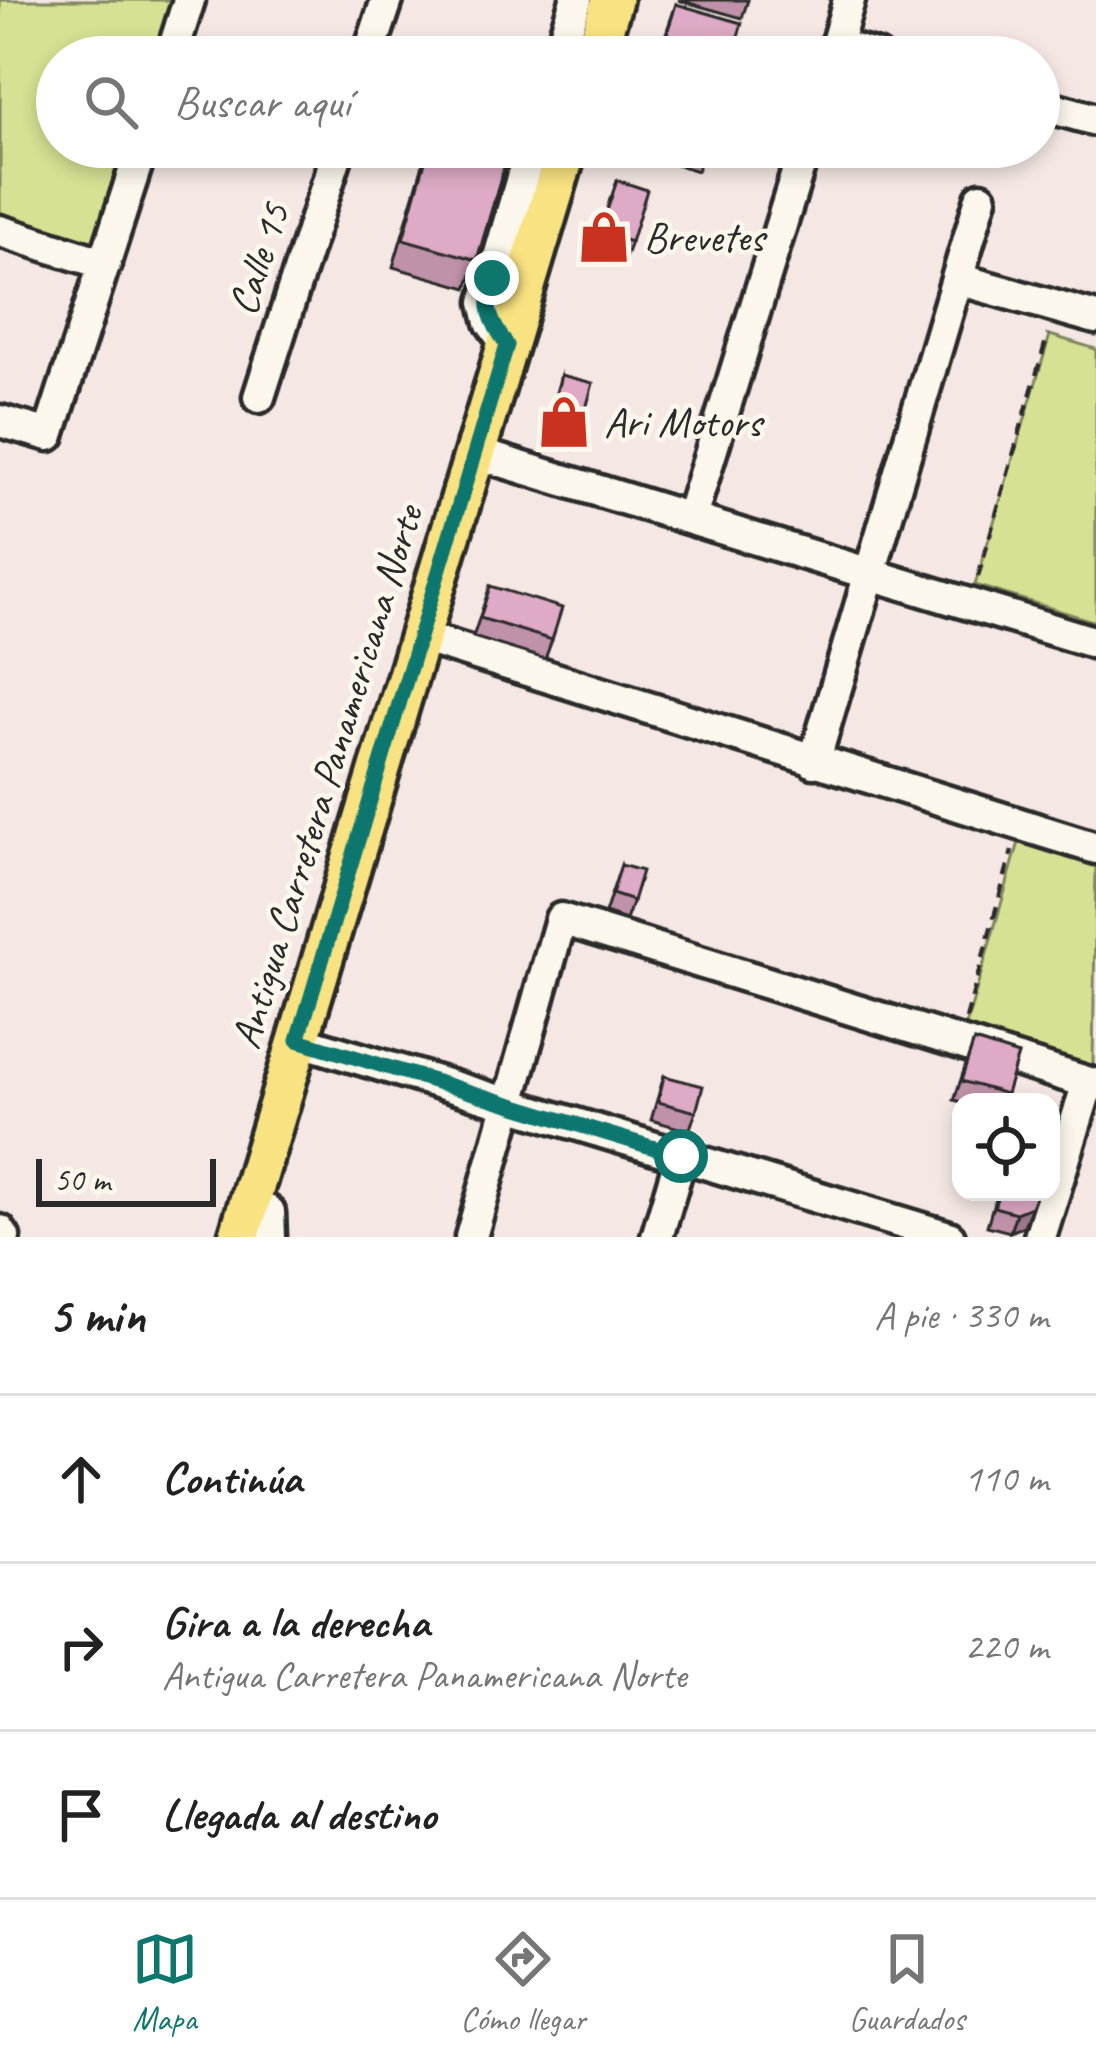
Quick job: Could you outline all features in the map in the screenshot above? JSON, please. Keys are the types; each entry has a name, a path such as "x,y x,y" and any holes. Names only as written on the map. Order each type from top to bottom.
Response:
{"main road":[{"path":"601,36 612,0"},
{"name":"Antigua Carretera Panamericana Norte","path":"244,1219 561,168"}],"street":[{"path":"178,36 189,0"},
{"path":"375,36 387,0"},
{"path":"565,36 576,0"},
{"path":"838,36 849,0"},
{"path":"1060,110 1096,120"},
{"path":"0,421 49,435 135,168"},
{"name":"Calle 15","path":"259,397 332,168"},
{"path":"507,345 491,322 486,302 525,168"},
{"path":"691,517 799,168"},
{"path":"814,762 981,198"},
{"path":"0,231 104,264"},
{"path":"958,279 1096,318"},
{"path":"475,453 1096,643"},
{"path":"418,636 1096,848"},
{"path":"471,1237 561,920 1092,1084 1040,1237"},
{"path":"298,1040 681,1156 860,1225 949,1237"},
{"path":"657,1237 681,1156"},
{"path":"244,1219 269,1212 270,1237"}],"path":[{"path":"970,605 1055,307"},
{"path":"959,1042 1019,824"}],"green space":[{"path":"0,0 175,0 163,36 36,36 36,168 120,168 94,245 0,214"},
{"path":"1050,335 1096,349 1096,622 975,585"},
{"path":"1019,842 1096,864 1093,1066 965,1029"}],"building":[{"path":"676,4 742,23 738,36 666,36"},
{"path":"423,168 504,168 477,260 403,239"},
{"path":"617,180 647,190 631,242 600,232"},
{"path":"561,375 593,383 580,431 549,423"},
{"path":"490,586 562,608 552,640 480,618"},
{"path":"621,865 642,871 633,901 612,894"},
{"path":"974,1041 1018,1055 1006,1093 961,1081"},
{"path":"664,1076 703,1086 696,1112 658,1102"},
{"path":"996,1201 1033,1201 1016,1213 994,1207"}],"place":[{"name":"Brevetes","path":"604,237"},
{"name":"Ari Motors","path":"564,422"}],"route":[{"path":"492,278 486,302 491,322 507,345 298,1040 681,1156"}]}
